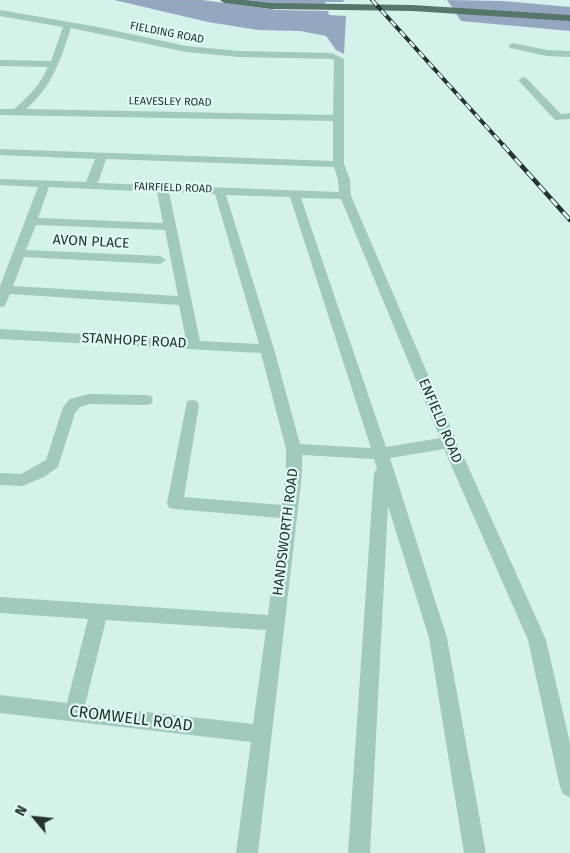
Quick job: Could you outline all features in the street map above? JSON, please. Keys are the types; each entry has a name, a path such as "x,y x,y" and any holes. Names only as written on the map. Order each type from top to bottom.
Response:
{"main road":[{"path":"224,0 271,6 412,8 570,18"}],"street":[{"name":"FIELDING ROAD","path":"0,13 195,51 336,58"},
{"path":"18,110 34,99 43,88 55,64 68,25"},
{"path":"513,46 547,53 570,54"},
{"name":"ENFIELD ROAD","path":"336,58 338,164 344,180 346,196 449,442 537,640 570,787"},
{"path":"0,63 55,64"},
{"path":"523,80 559,118 570,116"},
{"name":"LEAVESLEY ROAD","path":"0,112 18,110 338,118"},
{"path":"0,152 338,164"},
{"path":"91,185 102,155"},
{"name":"FAIRFIELD ROAD","path":"0,182 346,196"},
{"path":"0,303 45,184"},
{"path":"162,188 194,344"},
{"name":"HANDSWORTH ROAD","path":"219,190 267,349 294,449 294,474 247,853"},
{"path":"294,193 382,459 438,638 475,853"},
{"path":"31,221 170,227"},
{"name":"AVON PLACE","path":"19,253 160,260"},
{"path":"5,290 184,302"},
{"name":"STANHOPE ROAD","path":"0,334 267,349"},
{"path":"0,479 22,480 38,474 52,463 68,411 75,403 89,399 146,400"},
{"path":"192,405 175,502 288,512"},
{"path":"294,449 382,459 449,442"},
{"path":"359,853 382,459"},
{"path":"0,604 275,624"},
{"path":"74,712 99,612"},
{"name":"CROMWELL ROAD","path":"0,704 262,734"}],"path":[{"path":"301,22 326,31 335,38 340,46 336,58"}],"shaded area":[{"path":"114,0 202,0 277,10 328,11 329,15 346,16 344,54 336,50 326,36 300,31 258,30 208,22"},
{"path":"224,0 343,0 344,2 325,2 327,7"},
{"path":"447,0 503,1 570,7 570,31 461,21"}],"railway":[{"path":"372,0 504,146"},
{"path":"503,145 570,220"}]}
